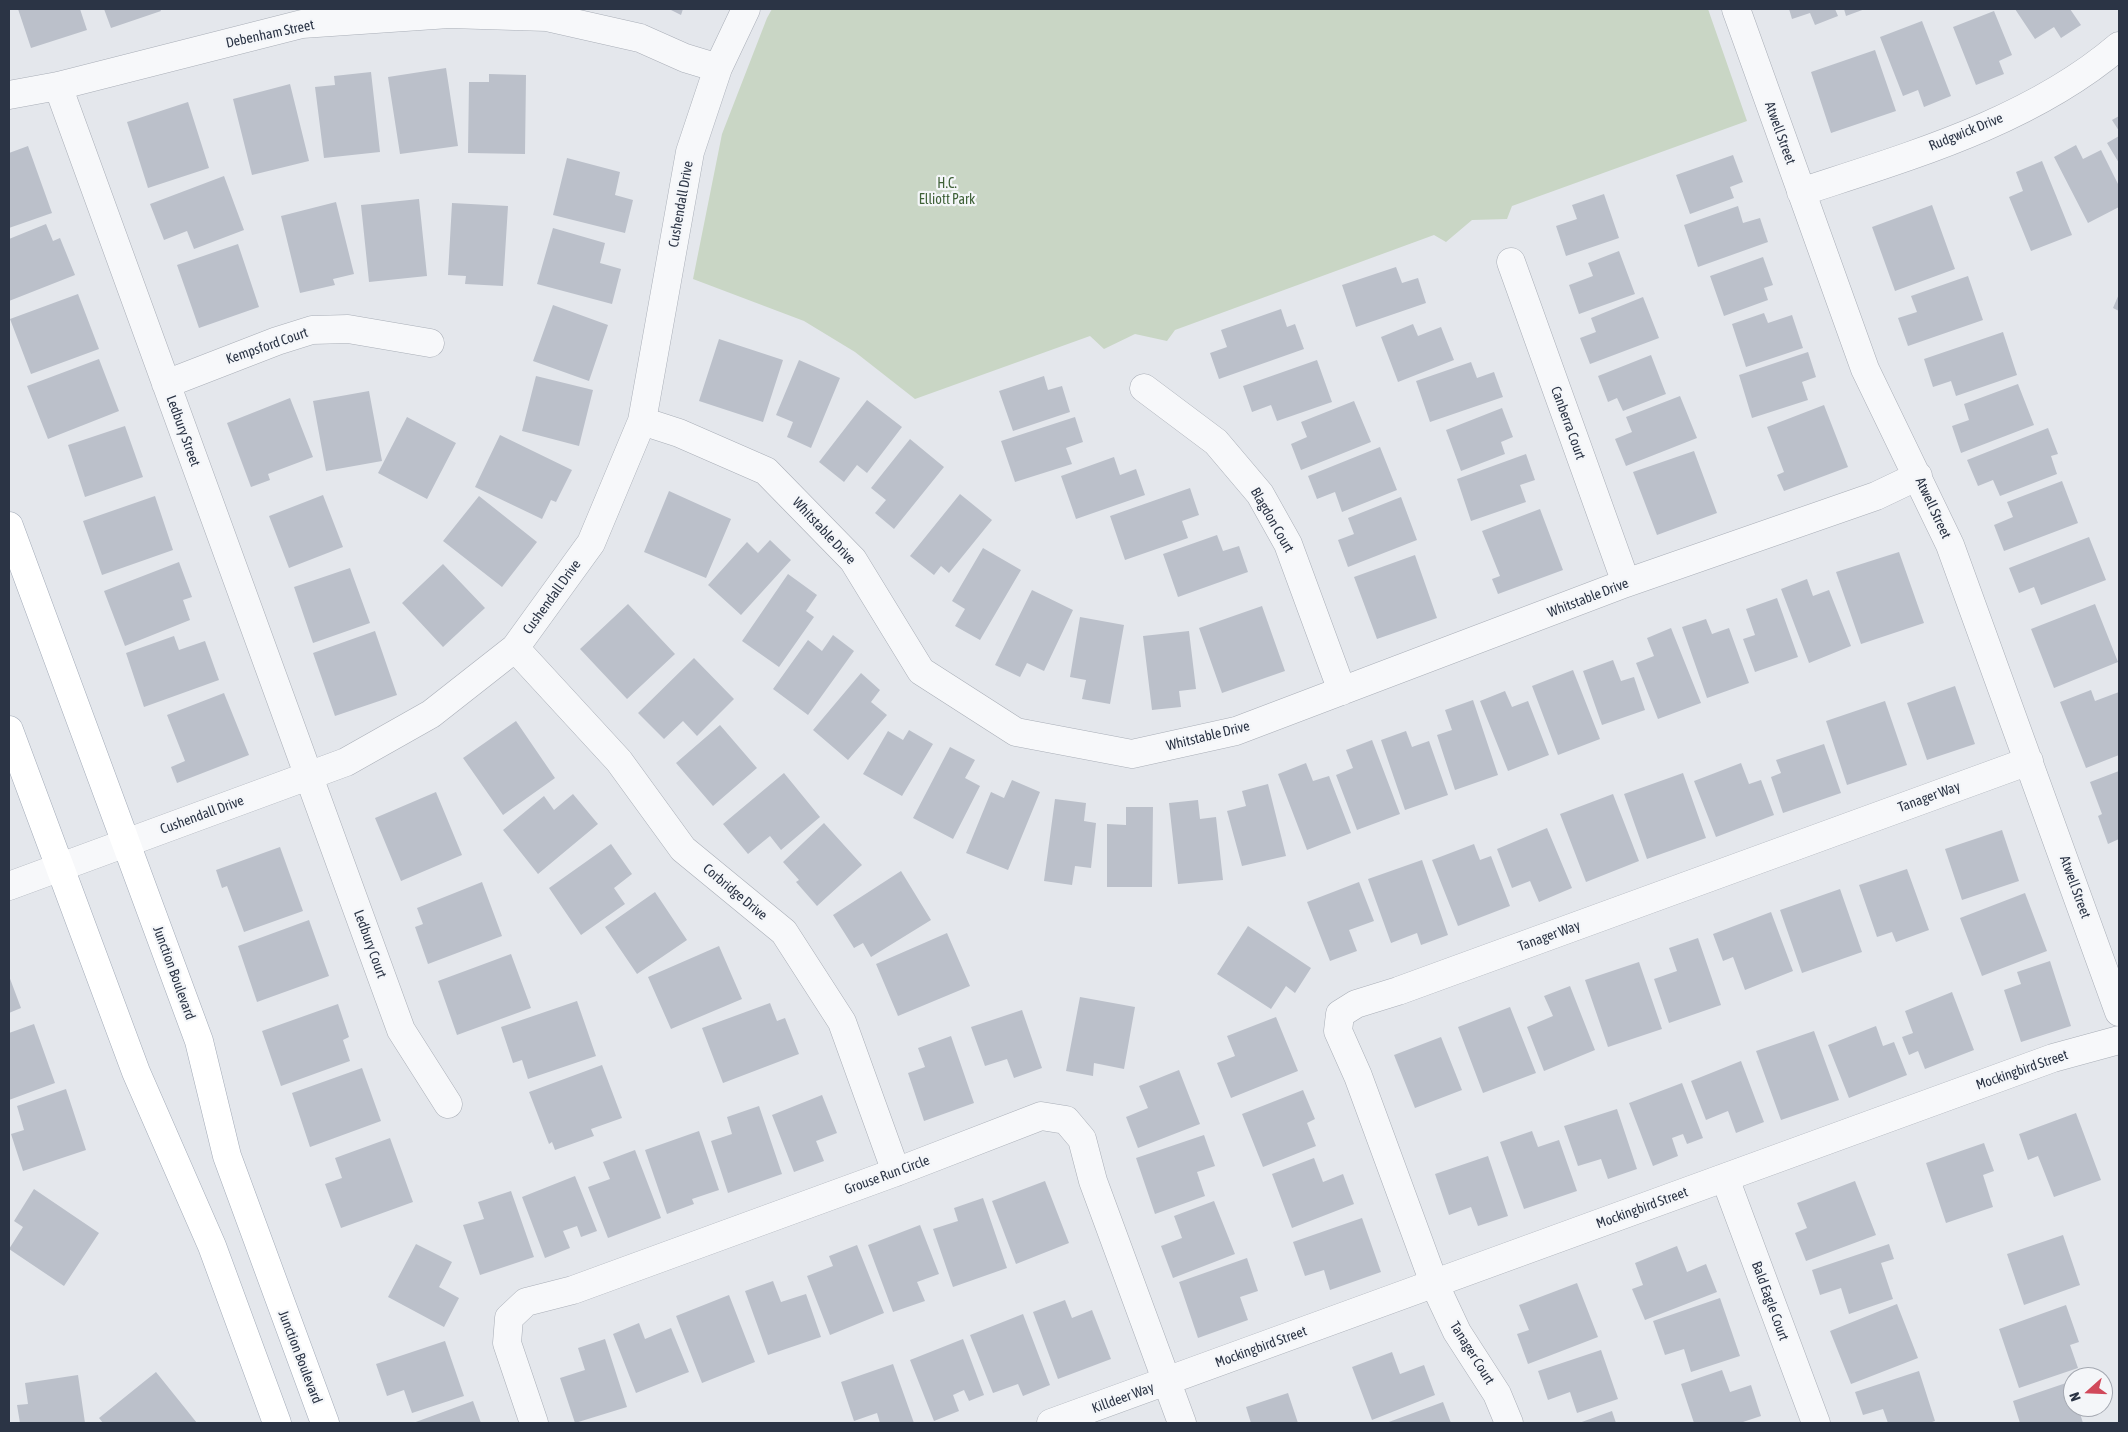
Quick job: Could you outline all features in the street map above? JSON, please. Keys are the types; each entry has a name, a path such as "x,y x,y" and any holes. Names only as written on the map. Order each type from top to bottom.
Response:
{"main road":[{"name":"Junction Boulevard","path":"9,526 199,1041 227,1156 325,1423"},
{"path":"9,730 136,1072 212,1246 277,1423"}],"street":[{"name":"Cushendall Drive","path":"9,886 346,762 431,714 515,648 591,543 642,421 690,152 718,68 746,9"},
{"name":"Atwell Street","path":"1736,9 1865,369 1950,545 2119,1012"},
{"name":"Debenham Street","path":"9,95 58,86 302,24 449,14 547,17 640,38 685,58 718,68"},
{"name":"Rudgwick Drive","path":"1801,192 1977,130 2059,89 2119,46"},
{"name":"Ledbury Street","path":"58,86 309,776"},
{"name":"Canberra Court","path":"1510,262 1626,583"},
{"name":"Kempsford Court","path":"166,384 312,330 348,329 430,343"},
{"name":"Blagdon Court","path":"1144,388 1216,442 1260,494 1288,544 1342,691"},
{"name":"Whitstable Drive","path":"642,421 679,433 766,471 853,560 921,671 1016,732 1132,754 1236,731 1626,583 1876,496 1918,476"},
{"name":"Corbridge Drive","path":"515,648 619,761 683,849 784,932 842,1022 896,1172"},
{"name":"Tanager Way","path":"1434,1283 1358,1076 1338,1031 1340,1014 1372,998 1407,988 2029,761"},
{"name":"Ledbury Court","path":"309,776 401,1030 448,1104"},
{"name":"Mockingbird Street","path":"1166,1382 2053,1058 2119,1040"},
{"name":"Grouse Run Circle","path":"534,1423 507,1343 509,1318 526,1302 573,1290 896,1172 1041,1116 1066,1120 1082,1139 1093,1180 1182,1423"},
{"name":"Bald Eagle Court","path":"1725,1178 1816,1423"},
{"name":"Tanager Court","path":"1434,1283 1457,1332 1497,1394 1509,1423"},
{"name":"Killdeer Way","path":"1052,1423 1166,1382"}],"green space":[{"name":"H.C. Elliott Park","path":"772,9 1708,9 1747,121 1512,206 1507,219 1472,220 1446,242 1434,235 1175,330 1167,341 1135,334 1104,349 1090,336 915,399 855,352 804,321 693,279 722,134"}],"building":[{"path":"18,9 80,9 87,30 31,48"},
{"path":"104,9 160,9 161,11 111,28"},
{"path":"669,9 683,9 681,15"},
{"path":"1789,9 1835,9 1838,16 1815,25 1810,13 1792,19"},
{"path":"1844,9 1865,9 1846,16"},
{"path":"2015,9 2070,9 2081,25 2061,38 2054,27 2035,39"},
{"path":"1994,11 2012,55 1999,61 2004,74 1976,85 1953,27"},
{"path":"1922,21 1951,96 1924,107 1918,90 1903,96 1880,37"},
{"path":"1875,50 1896,111 1831,133 1811,72"},
{"path":"446,68 458,146 400,154 388,77"},
{"path":"371,72 380,152 324,158 315,87 335,85 334,76"},
{"path":"489,74 526,75 525,154 468,153 469,82 489,82"},
{"path":"290,84 309,161 252,175 233,99"},
{"path":"188,102 209,168 148,188 127,122"},
{"path":"2119,116 2119,131 2112,120"},
{"path":"2119,136 2119,163 2107,143"},
{"path":"2076,145 2083,159 2101,150 2119,186 2119,207 2088,223 2054,157"},
{"path":"28,146 52,213 9,228 9,153"},
{"path":"1733,155 1743,182 1730,187 1734,198 1690,214 1676,175"},
{"path":"567,158 620,172 615,195 633,200 625,233 553,215"},
{"path":"2042,161 2072,235 2031,251 2009,197 2023,191 2016,172"},
{"path":"224,176 244,230 194,249 187,231 164,240 150,204"},
{"path":"1604,194 1619,238 1566,256 1556,226 1577,219 1572,205"},
{"path":"419,199 427,276 369,282 361,205"},
{"path":"336,202 354,274 333,279 335,285 300,293 281,216"},
{"path":"452,203 508,206 503,286 465,284 466,276 448,275"},
{"path":"1932,205 1955,269 1895,291 1872,227"},
{"path":"1738,206 1743,223 1760,218 1768,242 1698,267 1684,225"},
{"path":"46,224 53,241 60,238 75,275 9,301 9,239"},
{"path":"553,228 605,243 600,263 621,269 612,304 537,284"},
{"path":"238,244 259,307 199,328 177,265"},
{"path":"1619,251 1635,294 1579,314 1569,285 1593,276 1588,263"},
{"path":"1763,257 1773,285 1764,288 1768,300 1724,316 1710,276"},
{"path":"1396,267 1402,283 1418,278 1426,303 1356,327 1342,285"},
{"path":"1968,276 1983,320 1908,346 1898,318 1917,312 1911,296"},
{"path":"78,294 99,349 31,374 10,319"},
{"path":"2119,294 2119,311 2113,308"},
{"path":"1643,297 1659,338 1590,364 1580,338 1596,332 1591,318"},
{"path":"553,305 608,325 589,381 533,361"},
{"path":"1281,309 1287,327 1295,324 1304,349 1219,379 1210,353 1227,347 1221,330"},
{"path":"1764,313 1768,323 1792,315 1803,348 1746,367 1732,324"},
{"path":"1413,324 1418,336 1441,327 1454,360 1398,382 1381,337"},
{"path":"2003,332 2017,375 1956,396 1951,381 1933,387 1924,359"},
{"path":"719,339 783,360 763,422 699,401"},
{"path":"1808,352 1816,377 1802,382 1808,400 1752,418 1739,375"},
{"path":"1651,355 1666,394 1623,411 1617,398 1608,402 1598,376"},
{"path":"99,359 119,411 48,439 27,386"},
{"path":"799,360 840,378 811,448 787,437 793,422 776,415"},
{"path":"1317,360 1332,402 1277,421 1271,405 1252,412 1243,386"},
{"path":"1471,362 1477,378 1494,372 1503,397 1430,422 1416,381"},
{"path":"536,376 593,390 579,446 522,431"},
{"path":"1044,376 1048,390 1062,386 1070,412 1013,431 999,391"},
{"path":"2018,384 2034,425 1961,453 1952,426 1969,420 1964,404"},
{"path":"369,391 382,461 326,471 313,401"},
{"path":"1680,396 1697,438 1626,466 1615,439 1632,432 1626,417"},
{"path":"290,398 313,457 268,474 270,480 251,487 227,423"},
{"path":"867,400 902,427 867,473 857,465 844,482 819,462"},
{"path":"1354,401 1371,442 1301,470 1291,444 1307,437 1301,422"},
{"path":"1824,405 1848,467 1784,491 1777,475 1784,472 1767,427"},
{"path":"1502,408 1513,437 1501,442 1505,454 1461,471 1446,430"},
{"path":"407,417 456,443 427,499 378,473"},
{"path":"1075,417 1083,442 1066,448 1072,464 1015,482 1001,441"},
{"path":"125,426 143,477 85,497 68,445"},
{"path":"2048,428 2058,454 2051,456 2057,474 2000,496 1993,480 1978,486 1967,460"},
{"path":"500,435 572,470 556,502 551,500 542,519 475,487"},
{"path":"910,439 944,467 894,529 875,513 886,500 871,488"},
{"path":"1380,447 1397,490 1342,512 1335,492 1317,499 1308,476"},
{"path":"1694,451 1717,513 1657,535 1633,472"},
{"path":"1526,454 1535,480 1520,485 1526,502 1471,521 1457,479"},
{"path":"1114,457 1120,475 1136,469 1145,495 1076,519 1061,476"},
{"path":"2062,481 2078,523 2004,551 1994,525 2013,517 2007,502"},
{"path":"1190,488 1199,515 1182,521 1188,538 1125,560 1110,516"},
{"path":"669,491 731,519 706,578 644,552"},
{"path":"960,494 992,520 949,573 941,566 934,575 910,556"},
{"path":"323,495 343,547 289,568 269,516"},
{"path":"155,496 173,550 102,575 83,521"},
{"path":"479,496 537,542 502,587 443,541"},
{"path":"1401,497 1417,540 1348,567 1338,540 1354,534 1348,518"},
{"path":"1540,509 1563,570 1498,594 1492,579 1500,576 1482,531"},
{"path":"1217,535 1223,551 1239,546 1248,572 1178,597 1163,554"},
{"path":"2089,537 2106,580 2041,605 2034,587 2019,593 2009,568"},
{"path":"770,540 791,560 741,615 708,585 747,542 758,553"},
{"path":"983,548 1021,570 980,640 955,626 965,609 952,601"},
{"path":"1899,552 1924,623 1861,644 1836,572"},
{"path":"1415,555 1437,618 1377,639 1354,577"},
{"path":"179,562 192,597 183,600 190,620 125,646 104,591"},
{"path":"443,564 485,608 443,647 402,603"},
{"path":"350,568 370,623 313,643 294,587"},
{"path":"788,574 817,595 806,611 814,617 779,667 742,641"},
{"path":"1807,579 1813,596 1829,590 1851,646 1809,663 1781,589"},
{"path":"1032,590 1073,610 1044,671 1027,663 1020,677 995,665"},
{"path":"1777,598 1798,657 1755,672 1743,639 1755,635 1746,609"},
{"path":"628,604 675,654 627,699 580,649"},
{"path":"2095,604 2118,662 2054,688 2031,629"},
{"path":"1262,606 1285,671 1222,693 1199,628"},
{"path":"1080,617 1124,625 1110,704 1082,699 1086,680 1070,677"},
{"path":"1706,619 1712,634 1729,628 1749,683 1707,698 1682,627"},
{"path":"1671,628 1701,703 1658,719 1636,663 1654,656 1647,638"},
{"path":"375,631 397,695 335,716 313,653"},
{"path":"1189,631 1196,689 1179,691 1181,707 1152,710 1143,636"},
{"path":"833,635 854,651 808,715 773,689 808,640 822,651"},
{"path":"174,636 179,650 205,641 219,680 144,707 126,653"},
{"path":"694,658 734,699 697,736 683,721 664,739 638,713"},
{"path":"1613,660 1621,681 1634,677 1645,710 1602,725 1583,671"},
{"path":"1573,670 1600,739 1558,755 1532,686"},
{"path":"861,673 880,690 871,702 887,715 848,760 813,730"},
{"path":"1955,686 1975,744 1927,760 1907,703"},
{"path":"2091,690 2095,701 2119,692 2119,755 2086,768 2060,702"},
{"path":"1505,691 1512,707 1528,701 1549,755 1508,771 1480,701"},
{"path":"224,693 249,755 177,783 171,767 185,761 167,715"},
{"path":"1473,700 1498,775 1455,790 1437,735 1452,730 1445,710"},
{"path":"1885,701 1907,765 1847,785 1826,721"},
{"path":"516,721 555,778 503,815 463,758"},
{"path":"720,725 757,768 713,806 676,763"},
{"path":"909,730 933,744 902,796 863,774 888,731 903,740"},
{"path":"1406,731 1412,747 1429,741 1448,795 1405,810 1381,740"},
{"path":"1372,740 1400,814 1357,830 1336,775 1353,768 1346,750"},
{"path":"1824,744 1841,793 1783,813 1771,777 1781,773 1776,760"},
{"path":"950,747 975,760 965,778 980,786 953,839 913,818"},
{"path":"1306,763 1313,781 1329,776 1351,833 1307,850 1278,774"},
{"path":"1741,763 1749,784 1761,780 1774,815 1716,837 1694,781"},
{"path":"2119,771 2119,839 2108,844 2098,816 2102,814 2090,782"},
{"path":"784,773 820,817 781,850 770,836 748,854 723,824"},
{"path":"1683,773 1706,838 1647,859 1624,794"},
{"path":"1012,780 1040,792 1008,870 966,853 991,792 1004,798"},
{"path":"1268,784 1286,856 1242,866 1227,811 1246,806 1242,791"},
{"path":"436,792 462,855 401,881 375,818"},
{"path":"573,794 598,824 538,874 503,830 544,796 554,810"},
{"path":"1613,794 1639,861 1586,882 1560,814"},
{"path":"1055,799 1086,803 1084,821 1096,823 1091,868 1075,866 1072,885 1044,881"},
{"path":"1198,800 1200,819 1216,817 1223,880 1178,884 1169,803"},
{"path":"1126,807 1153,807 1152,887 1107,887 1107,824 1126,825"},
{"path":"824,823 862,865 817,906 796,882 799,880 783,862"},
{"path":"1547,828 1572,888 1539,902 1530,881 1512,888 1497,849"},
{"path":"2002,830 2019,881 1962,900 1945,849"},
{"path":"611,844 632,874 614,888 625,904 581,935 549,888"},
{"path":"1474,844 1480,860 1491,856 1510,906 1458,926 1432,860"},
{"path":"280,847 303,911 244,932 227,886 222,888 216,870"},
{"path":"1422,860 1448,935 1421,945 1417,933 1391,943 1368,879"},
{"path":"1907,869 1929,930 1896,942 1892,932 1877,937 1859,885"},
{"path":"901,871 931,920 871,957 863,943 854,948 833,915"},
{"path":"482,882 502,936 428,964 415,927 423,924 417,908"},
{"path":"1359,882 1374,921 1349,930 1357,951 1330,961 1307,902"},
{"path":"1840,889 1862,952 1802,973 1780,910"},
{"path":"655,892 687,940 637,974 605,927"},
{"path":"2025,893 2047,951 1982,976 1960,918"},
{"path":"1771,912 1793,971 1745,990 1733,957 1723,961 1713,934"},
{"path":"309,920 329,976 257,1002 238,946"},
{"path":"1248,926 1311,968 1295,993 1286,986 1271,1009 1217,974"},
{"path":"947,933 970,986 898,1016 876,964"},
{"path":"1698,938 1721,1005 1669,1023 1654,979 1677,971 1669,948"},
{"path":"719,946 742,999 671,1029 648,977"},
{"path":"511,954 531,1008 457,1035 438,981"},
{"path":"2050,961 2071,1026 2021,1042 2004,990 2021,984 2017,972"},
{"path":"1639,962 1662,1029 1608,1047 1585,980"},
{"path":"9,976 21,1008 9,1013"},
{"path":"1570,986 1595,1050 1544,1071 1527,1027 1553,1016 1544,996"},
{"path":"1952,992 1974,1050 1925,1069 1918,1051 1909,1055 1902,1037 1913,1033 1905,1011"},
{"path":"1080,997 1135,1007 1124,1069 1094,1063 1093,1076 1066,1071"},
{"path":"577,1001 596,1056 528,1079 522,1060 513,1063 501,1027"},
{"path":"770,1003 777,1021 785,1018 799,1054 723,1083 702,1028"},
{"path":"338,1004 349,1037 343,1040 350,1061 281,1086 262,1031"},
{"path":"1510,1007 1536,1073 1483,1093 1458,1027"},
{"path":"1022,1010 1042,1068 1014,1078 1007,1059 985,1066 971,1027"},
{"path":"1276,1017 1298,1071 1231,1098 1217,1063 1235,1056 1227,1036"},
{"path":"34,1024 55,1083 9,1100 9,1033"},
{"path":"1876,1026 1883,1046 1894,1042 1907,1075 1849,1098 1828,1045"},
{"path":"1814,1031 1839,1100 1781,1120 1756,1051"},
{"path":"951,1036 974,1103 924,1121 908,1073 925,1067 918,1048"},
{"path":"1441,1037 1462,1090 1415,1108 1394,1055"},
{"path":"1741,1061 1764,1122 1736,1133 1728,1111 1706,1120 1691,1081"},
{"path":"602,1065 622,1118 591,1129 594,1136 555,1150 552,1142 549,1144 529,1092"},
{"path":"362,1068 381,1121 310,1147 292,1093"},
{"path":"1179,1070 1200,1124 1138,1148 1126,1117 1148,1108 1139,1086"},
{"path":"1682,1083 1703,1138 1687,1144 1683,1134 1672,1138 1678,1156 1653,1166 1629,1103"},
{"path":"66,1089 86,1150 23,1171 11,1134 24,1130 17,1106"},
{"path":"1303,1090 1315,1119 1307,1123 1316,1146 1263,1167 1242,1114"},
{"path":"822,1095 837,1133 816,1141 824,1161 794,1172 772,1115"},
{"path":"759,1106 782,1174 728,1193 711,1141 732,1134 727,1117"},
{"path":"1617,1109 1637,1169 1608,1179 1601,1159 1578,1166 1564,1126"},
{"path":"2076,1113 2101,1180 2054,1197 2038,1156 2028,1160 2019,1134"},
{"path":"699,1131 719,1190 692,1199 694,1204 667,1214 645,1150"},
{"path":"1532,1131 1538,1147 1559,1140 1577,1191 1524,1209 1500,1142"},
{"path":"1204,1135 1215,1166 1197,1172 1205,1196 1155,1214 1136,1158"},
{"path":"390,1138 413,1202 341,1228 325,1184 342,1178 335,1158"},
{"path":"1984,1143 1994,1171 1983,1175 1993,1207 1946,1223 1926,1163"},
{"path":"635,1150 661,1218 608,1238 588,1187 610,1179 603,1162"},
{"path":"1488,1156 1508,1216 1478,1226 1471,1207 1449,1215 1435,1174"},
{"path":"1314,1158 1323,1182 1343,1174 1354,1204 1292,1228 1272,1174"},
{"path":"575,1176 597,1231 581,1237 577,1226 563,1231 570,1248 545,1258 522,1197"},
{"path":"1045,1181 1069,1243 1016,1264 992,1201"},
{"path":"1855,1181 1876,1235 1806,1261 1795,1233 1807,1228 1797,1203"},
{"path":"34,1189 99,1233 64,1286 9,1249 23,1227 14,1221"},
{"path":"511,1191 534,1257 480,1275 463,1225 484,1219 478,1202"},
{"path":"983,1198 1007,1268 953,1287 933,1229 958,1221 954,1208"},
{"path":"1214,1201 1235,1254 1173,1278 1161,1246 1182,1238 1174,1216"},
{"path":"1362,1218 1381,1272 1330,1290 1324,1270 1305,1276 1293,1242"},
{"path":"920,1225 939,1274 917,1282 925,1301 893,1312 868,1245"},
{"path":"2063,1235 2080,1285 2024,1305 2007,1254"},
{"path":"416,1244 452,1262 439,1287 459,1298 444,1327 388,1297"},
{"path":"1889,1244 1894,1259 1881,1263 1893,1299 1849,1314 1841,1288 1820,1295 1812,1270"},
{"path":"857,1245 884,1313 830,1335 807,1276 833,1266 829,1256"},
{"path":"1677,1246 1687,1272 1706,1264 1717,1292 1645,1320 1632,1289 1643,1285 1635,1263"},
{"path":"1247,1258 1258,1291 1240,1297 1248,1320 1198,1338 1179,1282"},
{"path":"773,1281 781,1302 806,1294 821,1337 768,1355 745,1291"},
{"path":"1577,1283 1598,1337 1528,1364 1517,1334 1529,1330 1519,1305"},
{"path":"729,1295 755,1362 702,1383 676,1316"},
{"path":"1720,1298 1740,1356 1691,1372 1684,1349 1665,1355 1653,1321"},
{"path":"1065,1300 1072,1318 1092,1310 1111,1359 1058,1379 1033,1312"},
{"path":"1897,1304 1918,1358 1851,1384 1830,1331"},
{"path":"2066,1305 2079,1342 2070,1345 2078,1367 2063,1367 2063,1373 2019,1388 1999,1329"},
{"path":"1023,1314 1050,1385 1023,1396 1018,1384 993,1393 970,1335"},
{"path":"639,1323 645,1339 671,1328 689,1372 636,1393 613,1334"},
{"path":"605,1339 627,1407 575,1423 560,1378 585,1370 578,1348"},
{"path":"963,1339 984,1395 969,1401 964,1390 953,1395 959,1411 934,1421 910,1360"},
{"path":"445,1341 464,1396 412,1413 404,1390 387,1396 376,1364"},
{"path":"1601,1350 1618,1399 1577,1413 1570,1392 1548,1400 1538,1371"},
{"path":"1392,1352 1400,1374 1424,1365 1435,1395 1372,1420 1352,1367"},
{"path":"893,1364 914,1423 880,1423 877,1413 854,1421 841,1382"},
{"path":"1722,1370 1730,1392 1751,1385 1761,1416 1740,1423 1694,1423 1681,1384"},
{"path":"1919,1371 1935,1421 1929,1423 1888,1423 1883,1409 1863,1415 1855,1392"},
{"path":"156,1372 197,1423 103,1423 99,1418"},
{"path":"78,1375 85,1423 20,1423 17,1405 28,1404 25,1383"},
{"path":"2063,1384 2063,1417 2081,1417 2083,1423 2020,1423 2013,1401"},
{"path":"1288,1393 1298,1423 1251,1423 1246,1407"},
{"path":"473,1401 481,1423 413,1423"},
{"path":"1443,1402 1451,1423 1386,1423"},
{"path":"1612,1411 1616,1423 1579,1423"}]}
